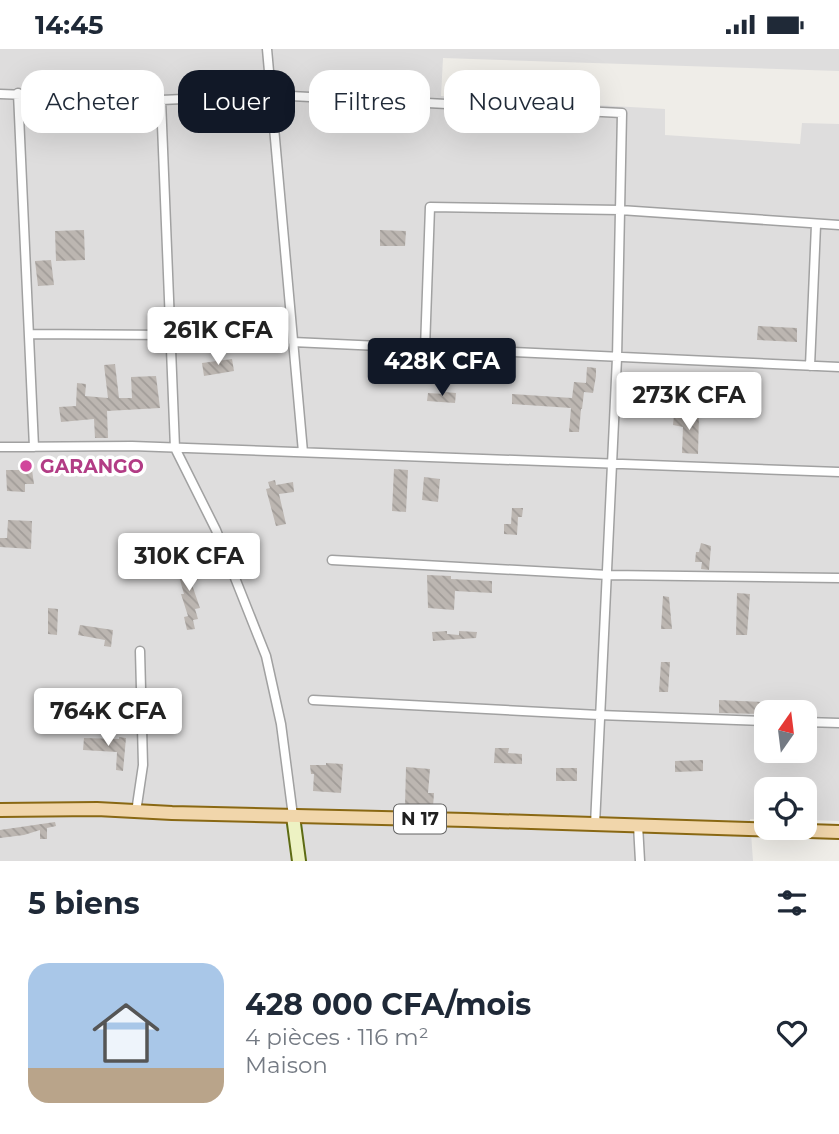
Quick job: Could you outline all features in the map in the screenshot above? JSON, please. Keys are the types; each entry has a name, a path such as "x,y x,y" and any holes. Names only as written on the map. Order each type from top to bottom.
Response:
{"main road":[{"name":"N 17","path":"0,810 74,809 839,832"}],"street":[{"path":"267,49 269,70"},
{"path":"18,93 34,447"},
{"path":"0,94 21,93"},
{"path":"295,96 622,113 613,464 595,825"},
{"path":"162,133 175,448 216,530 266,656 281,724 299,861"},
{"path":"274,133 303,452"},
{"path":"425,349 430,207 620,210 839,225"},
{"path":"810,366 816,225"},
{"path":"29,334 170,335"},
{"path":"293,342 839,367"},
{"path":"0,447 175,448 839,472"},
{"path":"332,560 608,575 839,578"},
{"path":"136,812 143,765 140,651"},
{"path":"313,700 599,715 754,720"},
{"path":"817,722 839,723"},
{"path":"638,825 640,861"}],"shaded area":[{"path":"0,49 839,49 839,71 443,58 441,96 444,96 444,133 600,133 600,105 665,109 665,135 800,144 802,123 839,124 839,821 817,820 817,777 754,777 754,819 750,819 753,861 0,861"}],"building":[{"path":"84,230 85,260 56,261 55,231"},
{"path":"380,230 406,231 405,246 380,246"},
{"path":"51,260 54,285 38,286 35,261"},
{"path":"758,326 797,328 797,342 757,340"},
{"path":"232,359 234,371 204,376 202,363"},
{"path":"115,364 119,398 132,398 131,377 156,376 160,408 107,411 108,438 95,438 94,419 61,422 59,407 76,406 77,383 86,384 85,396 108,398 104,365"},
{"path":"587,367 596,368 596,376 593,393 584,392 579,432 569,432 571,408 512,404 512,394 572,398 574,382 586,383"},
{"path":"428,393 456,393 455,403 427,401"},
{"path":"684,413 699,414 698,454 682,453 683,427 673,425 674,414 684,416"},
{"path":"394,469 408,470 406,512 392,511"},
{"path":"6,470 32,470 34,484 25,484 25,492 7,491"},
{"path":"424,477 440,479 438,502 422,500"},
{"path":"275,480 276,485 293,482 294,492 279,494 286,524 276,526 266,489 270,488 268,482"},
{"path":"512,508 523,508 522,517 518,517 517,535 504,534 504,524 511,524"},
{"path":"8,520 32,521 31,549 0,547 0,538 7,538"},
{"path":"701,543 711,546 709,570 701,569 702,562 695,562"},
{"path":"193,562 198,580 191,582 200,608 195,609 198,619 193,620 195,629 187,630 184,617 188,616 176,566"},
{"path":"427,575 492,581 492,593 455,591 454,610 428,608"},
{"path":"737,593 750,594 747,635 736,635"},
{"path":"663,596 669,597 672,629 661,629"},
{"path":"48,608 58,609 57,635 48,634"},
{"path":"80,625 113,630 111,647 104,646 105,640 78,635"},
{"path":"447,631 447,634 459,635 459,631 477,632 476,638 433,641 432,632"},
{"path":"661,662 670,662 668,692 659,692"},
{"path":"719,700 754,702 754,714 719,713"},
{"path":"84,738 126,738 123,771 116,770 117,752 83,750"},
{"path":"495,748 509,748 508,753 522,754 522,764 494,763"},
{"path":"703,760 703,771 675,772 675,761"},
{"path":"343,764 341,793 313,791 314,774 311,774 310,765"},
{"path":"406,767 430,769 428,793 434,793 433,807 405,806"},
{"path":"556,768 577,768 577,781 556,781"},
{"path":"55,822 56,826 47,828 47,839 40,839 40,830 0,838 0,830"}],"place":[{"name":"GARANGO","path":"26,466"}]}
